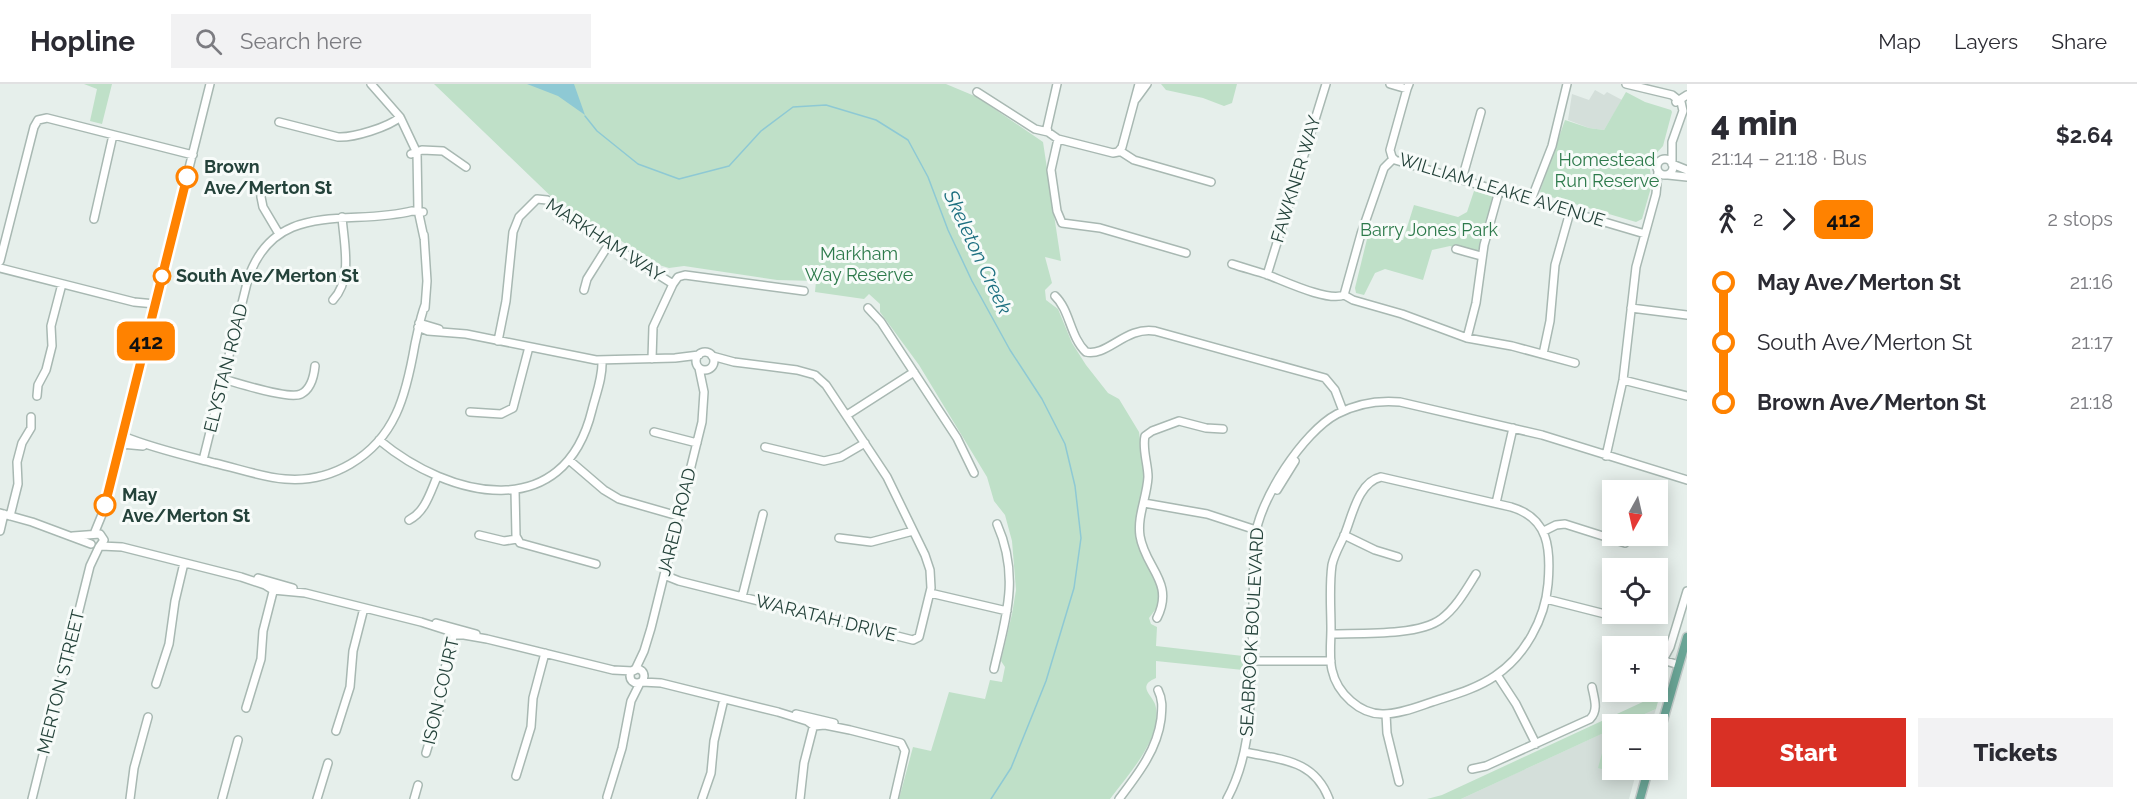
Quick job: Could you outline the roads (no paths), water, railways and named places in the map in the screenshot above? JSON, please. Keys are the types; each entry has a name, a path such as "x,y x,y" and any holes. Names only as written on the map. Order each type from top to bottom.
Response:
{"main road":[{"path":"1665,714 1687,637"},
{"path":"1640,799 1645,780"}],"street":[{"path":"96,546 90,540 103,512 123,436 210,84"},
{"path":"123,436 151,447 202,460 275,477 305,479 339,470 359,459 379,440 392,422 401,402 421,326 427,280 415,153 408,135 390,105 371,84"},
{"path":"1048,132 1057,84"},
{"path":"1120,151 1139,84"},
{"path":"1136,99 1147,84"},
{"name":"FAWKNER WAY","path":"1267,275 1326,84"},
{"path":"1390,84 1408,86"},
{"path":"1532,200 1552,146 1568,84"},
{"path":"1626,84 1678,101"},
{"name":"WILLIAM LEAKE AVENUE","path":"1408,86 1391,147 1393,159 1645,234"},
{"path":"977,92 1035,129 1048,132 1058,139 1110,153 1120,151 1134,159 1211,182"},
{"path":"1678,101 1687,95"},
{"path":"1678,101 1680,117 1672,142 1656,166 1664,174 1687,177"},
{"path":"1461,179 1481,112"},
{"path":"0,261 37,121 47,118 193,155"},
{"path":"279,123 338,137 354,137 398,119"},
{"path":"94,219 113,135"},
{"path":"1058,139 1051,170 1057,211 1062,223 1101,228 1186,253"},
{"path":"1604,455 1623,380 1636,267 1656,194 1664,174 1672,170 1672,142"},
{"path":"415,153 430,150 446,151 466,167"},
{"path":"1232,264 1315,292 1339,297 1344,294 1366,217 1382,173 1393,159"},
{"path":"1661,160 1668,159 1687,170"},
{"path":"1467,338 1476,303 1481,256 1499,191"},
{"path":"261,197 263,207 279,234"},
{"name":"MARKHAM WAY","path":"498,341 506,301 513,232 519,217 539,198 547,200 563,214 673,284 653,327 652,359"},
{"name":"ELYSTAN ROAD","path":"202,460 251,271 264,249 279,234 309,221 420,212"},
{"path":"1543,354 1550,321 1556,265 1570,212"},
{"path":"333,300 342,289 345,279 342,217"},
{"path":"584,290 587,279 609,244"},
{"path":"1456,249 1481,256"},
{"path":"0,268 155,308"},
{"path":"673,284 678,277 683,275 804,291"},
{"path":"37,396 38,385 46,370 52,346 52,323 62,284"},
{"path":"1344,294 1353,300 1402,314 1467,338 1575,363"},
{"path":"1055,296 1083,349 1090,353 1098,352 1136,332 1155,332 1325,378 1335,390 1343,411"},
{"path":"868,308 881,322 957,438 974,473"},
{"path":"1631,308 1687,315"},
{"path":"421,326 602,360 675,358 706,352 712,356 712,367 704,370 675,358"},
{"path":"470,412 501,414 513,408 529,347"},
{"path":"699,355 696,362 699,367"},
{"name":"WARATAH DRIVE","path":"663,577 913,640 917,639 920,634 930,593 931,577 928,564 887,477 826,385 814,375 797,370 734,362 712,356"},
{"path":"379,440 412,464 436,477 456,484 484,490 515,490 543,481 569,460 583,440 602,372 602,360"},
{"name":"WARATAH DRIVE","path":"712,367 734,362"},
{"path":"223,379 294,396 307,390 313,378 315,366"},
{"name":"JARED ROAD","path":"642,678 644,651 703,416 704,392 699,367"},
{"name":"JARED ROAD","path":"704,392 712,367"},
{"path":"847,415 914,372"},
{"path":"1623,380 1687,396"},
{"name":"SEABROOK BOULEVARD","path":"1227,799 1234,786 1245,752 1250,722 1256,530 1259,516 1282,473 1305,442 1323,423 1343,411 1369,402 1395,402 1513,428 1685,478"},
{"path":"0,531 18,484 17,462 22,443 30,428 31,417"},
{"path":"1157,618 1162,605 1163,593 1159,577 1140,539 1140,519 1148,475 1145,436 1152,431 1180,421 1209,429 1223,429"},
{"path":"1496,503 1513,428"},
{"path":"654,432 697,443"},
{"path":"765,447 824,461 841,457 865,443"},
{"path":"120,444 151,447"},
{"path":"569,460 604,490 619,499 678,516"},
{"path":"409,520 423,508 436,477"},
{"path":"1378,477 1389,477 1496,503 1528,514 1544,531 1549,568 1546,599 1532,636 1497,675 1460,693 1408,710 1386,714 1367,711 1348,698 1336,681 1331,661 1332,566 1362,492 1369,482 1378,477"},
{"path":"515,490 517,538 520,543 596,564"},
{"path":"1144,503 1207,514 1256,530"},
{"path":"96,546 103,537 103,512"},
{"path":"5,514 96,546 122,548 421,622 445,624 454,632 464,630 487,639 814,723 899,742 904,746 905,752 894,799"},
{"path":"742,597 763,514"},
{"path":"994,669 1008,611 1010,572 1006,544 998,524"},
{"path":"1544,531 1556,525 1565,524 1602,536"},
{"path":"839,538 871,542 914,531"},
{"path":"71,536 100,534 122,548"},
{"path":"479,535 504,541 517,538"},
{"path":"1344,535 1375,550 1398,557"},
{"name":"MERTON STREET","path":"32,799 96,546"},
{"path":"156,684 169,644 175,601 184,563"},
{"path":"1331,634 1426,627 1448,613 1476,574"},
{"path":"246,708 261,659 263,631 274,587"},
{"path":"1679,665 1666,661 1664,658 1670,647 1687,591"},
{"path":"930,593 1008,611"},
{"path":"1546,599 1602,613"},
{"path":"336,731 350,687 353,651 364,608"},
{"name":"ISON COURT","path":"426,753 440,706 443,676 454,632"},
{"name":"JARED ROAD","path":"632,675 644,651"},
{"path":"516,776 531,727 533,698 545,653"},
{"path":"1252,661 1331,661"},
{"path":"632,675 636,683 642,678"},
{"path":"607,796 622,748 631,701 632,675"},
{"path":"1497,675 1516,704 1536,744"},
{"path":"631,701 642,678"},
{"path":"1472,769 1486,766 1593,717 1596,707 1592,687"},
{"path":"1119,799 1145,763 1159,734 1162,704 1158,690"},
{"path":"702,799 711,773 714,741 724,699"},
{"path":"1386,714 1386,733 1399,782"},
{"path":"130,799 134,768 148,717"},
{"path":"800,799 804,763 814,723"},
{"path":"222,799 238,740"},
{"path":"1245,752 1290,761 1302,766 1318,779 1329,799"},
{"path":"317,799 328,763"},
{"path":"414,799 418,785"}],"water":[{"path":"527,84 574,84 585,115 558,96"}],"waterway":[{"name":"Skeleton Creek","path":"585,116 597,131 638,164 679,179 729,166 761,131 793,107 826,105 876,120 908,140 928,177 948,230 972,281 1010,350 1042,399 1065,444 1075,486 1081,538 1074,588 1046,681 1011,768 991,799"}],"place":[{"name":"Brown Ave/Merton St","path":"187,177"},
{"name":"South Ave/Merton St","path":"162,276"},
{"name":"May Ave/Merton St","path":"105,505"}],"park label":[{"name":"Homestead Run Reserve","path":"1607,170"},
{"name":"Barry Jones Park","path":"1429,230"},
{"name":"Markham Way Reserve","path":"859,264"}]}
